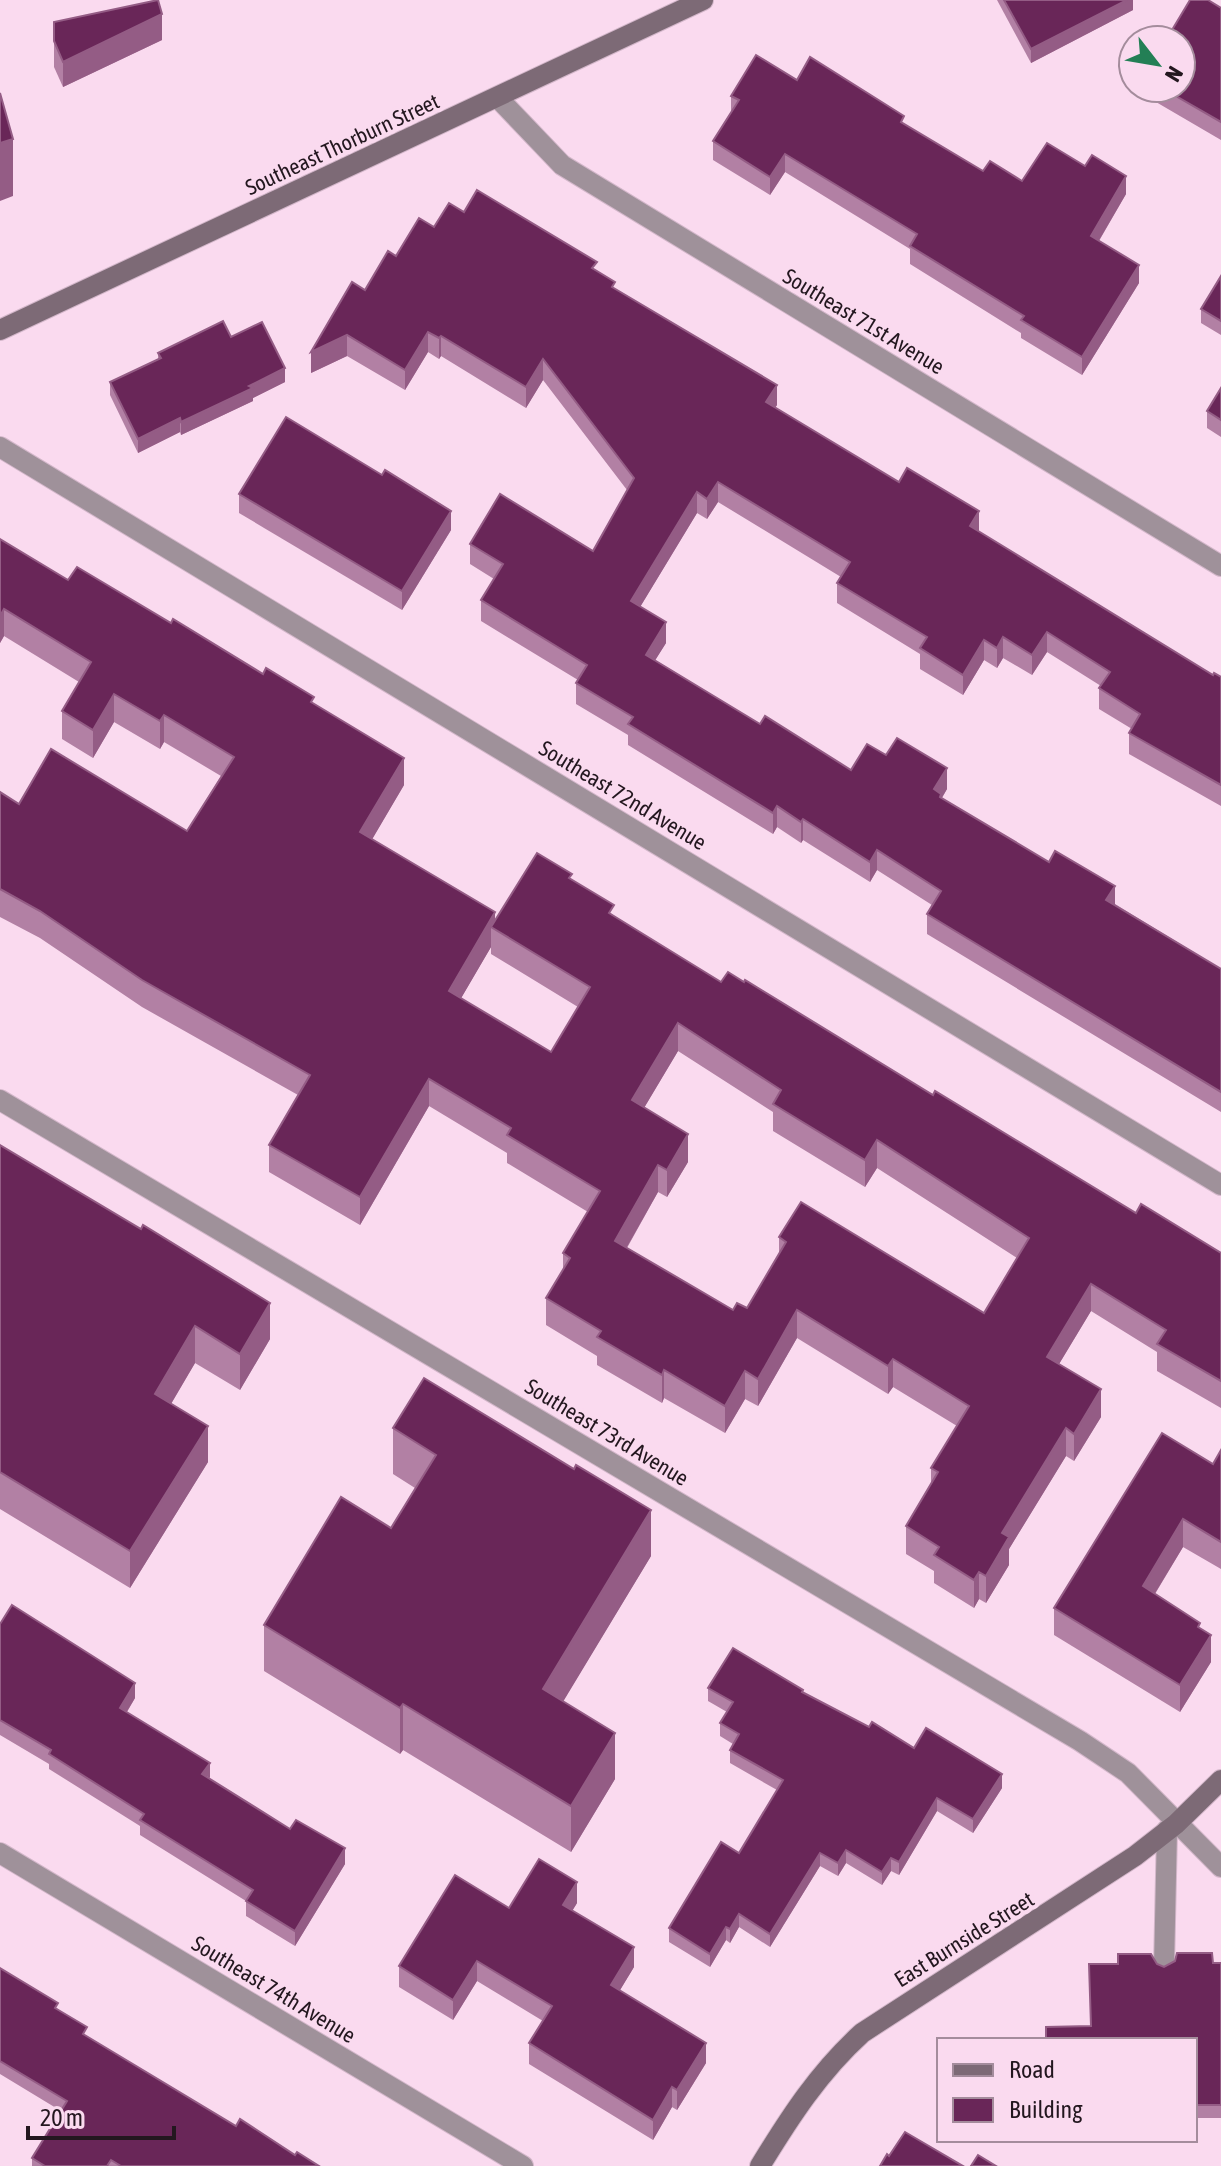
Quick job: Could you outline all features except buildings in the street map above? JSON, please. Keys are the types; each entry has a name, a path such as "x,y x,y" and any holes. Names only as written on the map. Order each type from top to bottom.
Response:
{"main road":[{"name":"Southeast Thorburn Street","path":"0,330 703,0"},
{"name":"East Burnside Street","path":"760,2166 806,2093 832,2060 862,2033 1091,1887 1172,1827 1221,1780"}],"street":[{"name":"Southeast 71st Avenue","path":"498,98 562,165 1221,566"},
{"name":"Southeast 72nd Avenue","path":"0,447 1221,1185"},
{"name":"Southeast 73rd Avenue","path":"0,1100 1080,1741 1128,1773 1172,1827 1221,1867"},
{"path":"1164,1967 1172,1827"},
{"name":"Southeast 74th Avenue","path":"0,1853 523,2166"}]}
